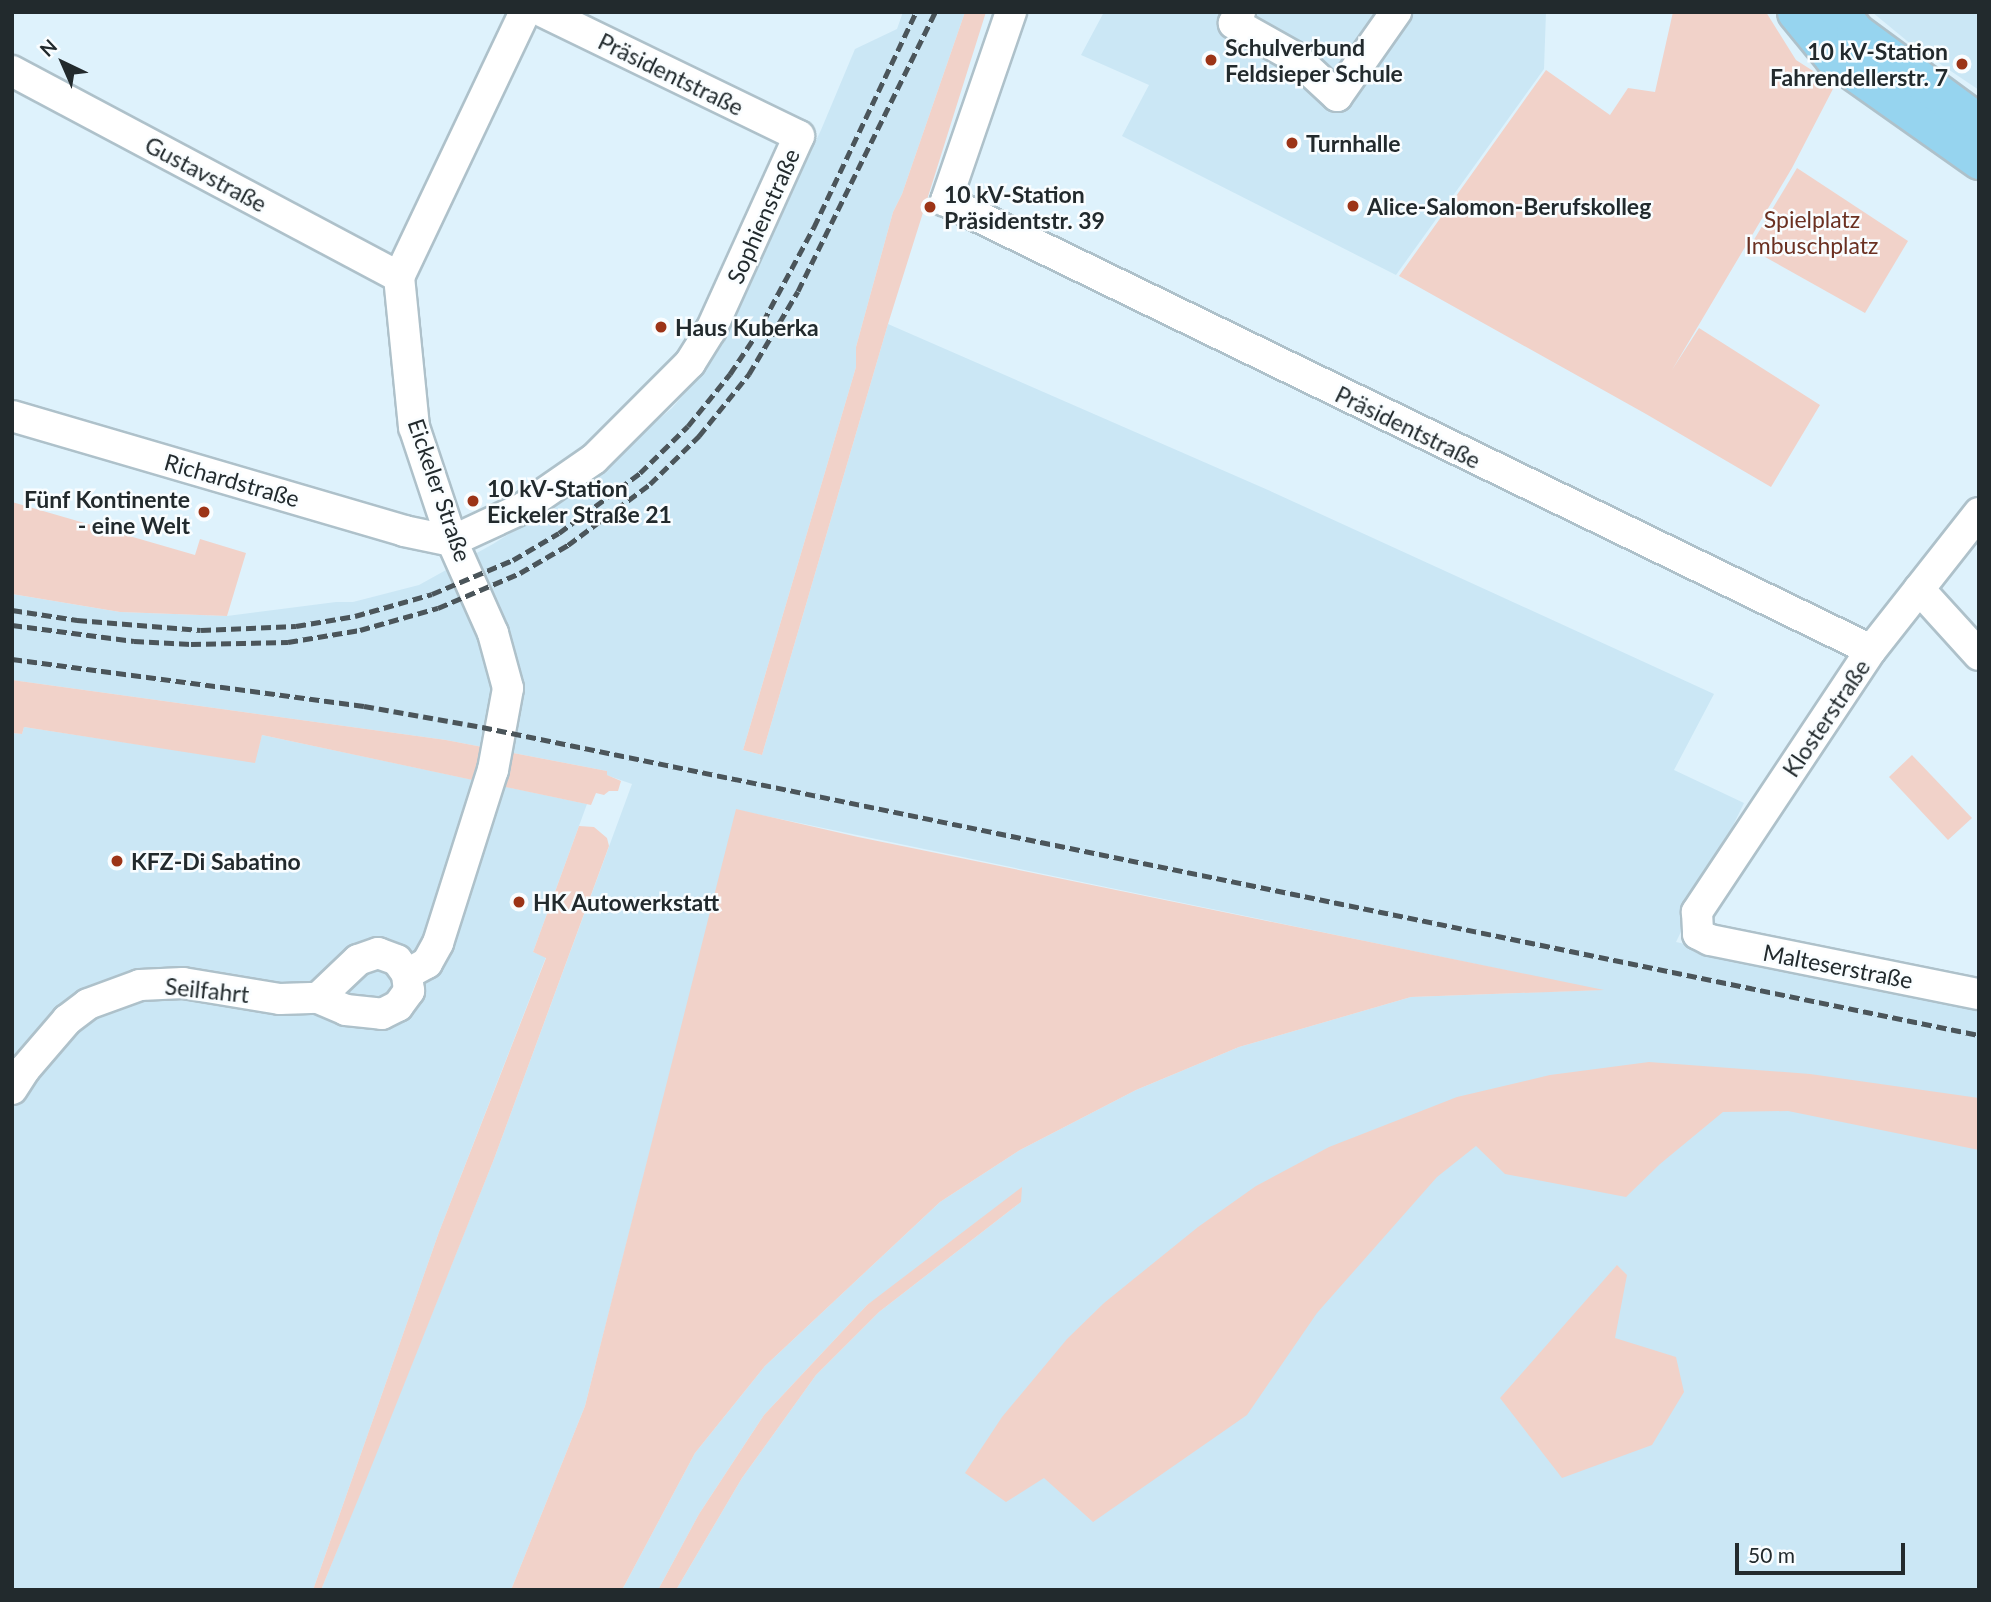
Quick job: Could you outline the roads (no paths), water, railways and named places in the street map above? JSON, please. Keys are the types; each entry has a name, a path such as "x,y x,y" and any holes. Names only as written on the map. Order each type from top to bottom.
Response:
{"main road":[{"path":"1796,12 1833,57 1979,160"},
{"path":"1843,15 1907,73 1979,122"}],"street":[{"path":"399,276 525,12"},
{"name":"Präsidentstraße","path":"544,12 799,136"},
{"name":"Präsidentstraße","path":"1011,12 946,201 1871,650"},
{"path":"1240,12 1234,23 1296,58 1337,96 1396,12"},
{"name":"Gustavstraße","path":"12,71 399,276"},
{"name":"Sophienstraße","path":"452,541 523,508 584,466 633,423 690,363 711,330 799,136"},
{"name":"Eickeler Straße","path":"399,276 414,427 452,541 481,604 505,671 508,688 493,770 438,943 427,963 407,974"},
{"name":"Richardstraße","path":"12,416 404,531 452,541"},
{"name":"Klosterstraße","path":"1698,934 1696,912 1871,650 1979,513"},
{"path":"1919,589 1979,655"},
{"name":"Malteserstraße","path":"1698,934 1710,940 1979,994"},
{"path":"318,998 358,960 378,953 397,960 407,974"},
{"name":"Seilfahrt","path":"12,1089 25,1069 67,1020 88,1004 131,987 183,983 280,999 318,998 346,1010 383,1014 398,1006 409,991 407,974"}],"railway":[{"path":"12,610 77,620 201,630 296,626 355,616 432,594 513,560 559,533 640,473 688,426 730,374 756,335 814,227 916,12"},
{"path":"12,625 134,641 191,644 288,642 360,630 438,608 520,573 568,545 650,484 699,436 749,374 798,291 935,12"},
{"path":"12,659 364,706 482,727 1979,1035"}],"place":[{"name":"Schulverbund Feldsieper Schule","path":"1211,60"},
{"name":"10 kV-Station Fahrendellerstr. 7","path":"1962,64"},
{"name":"Turnhalle","path":"1292,143"},
{"name":"Alice-Salomon-Berufskolleg","path":"1353,206"},
{"name":"10 kV-Station Präsidentstr. 39","path":"930,207"},
{"name":"Haus Kuberka","path":"661,327"},
{"name":"10 kV-Station Eickeler Straße 21","path":"473,501"},
{"name":"Fünf Kontinente - eine Welt","path":"204,512"},
{"name":"KFZ-Di Sabatino","path":"117,861"},
{"name":"HK Autowerkstatt","path":"519,902"}],"park label":[{"name":"Spielplatz Imbuschplatz","path":"1812,232"}]}
